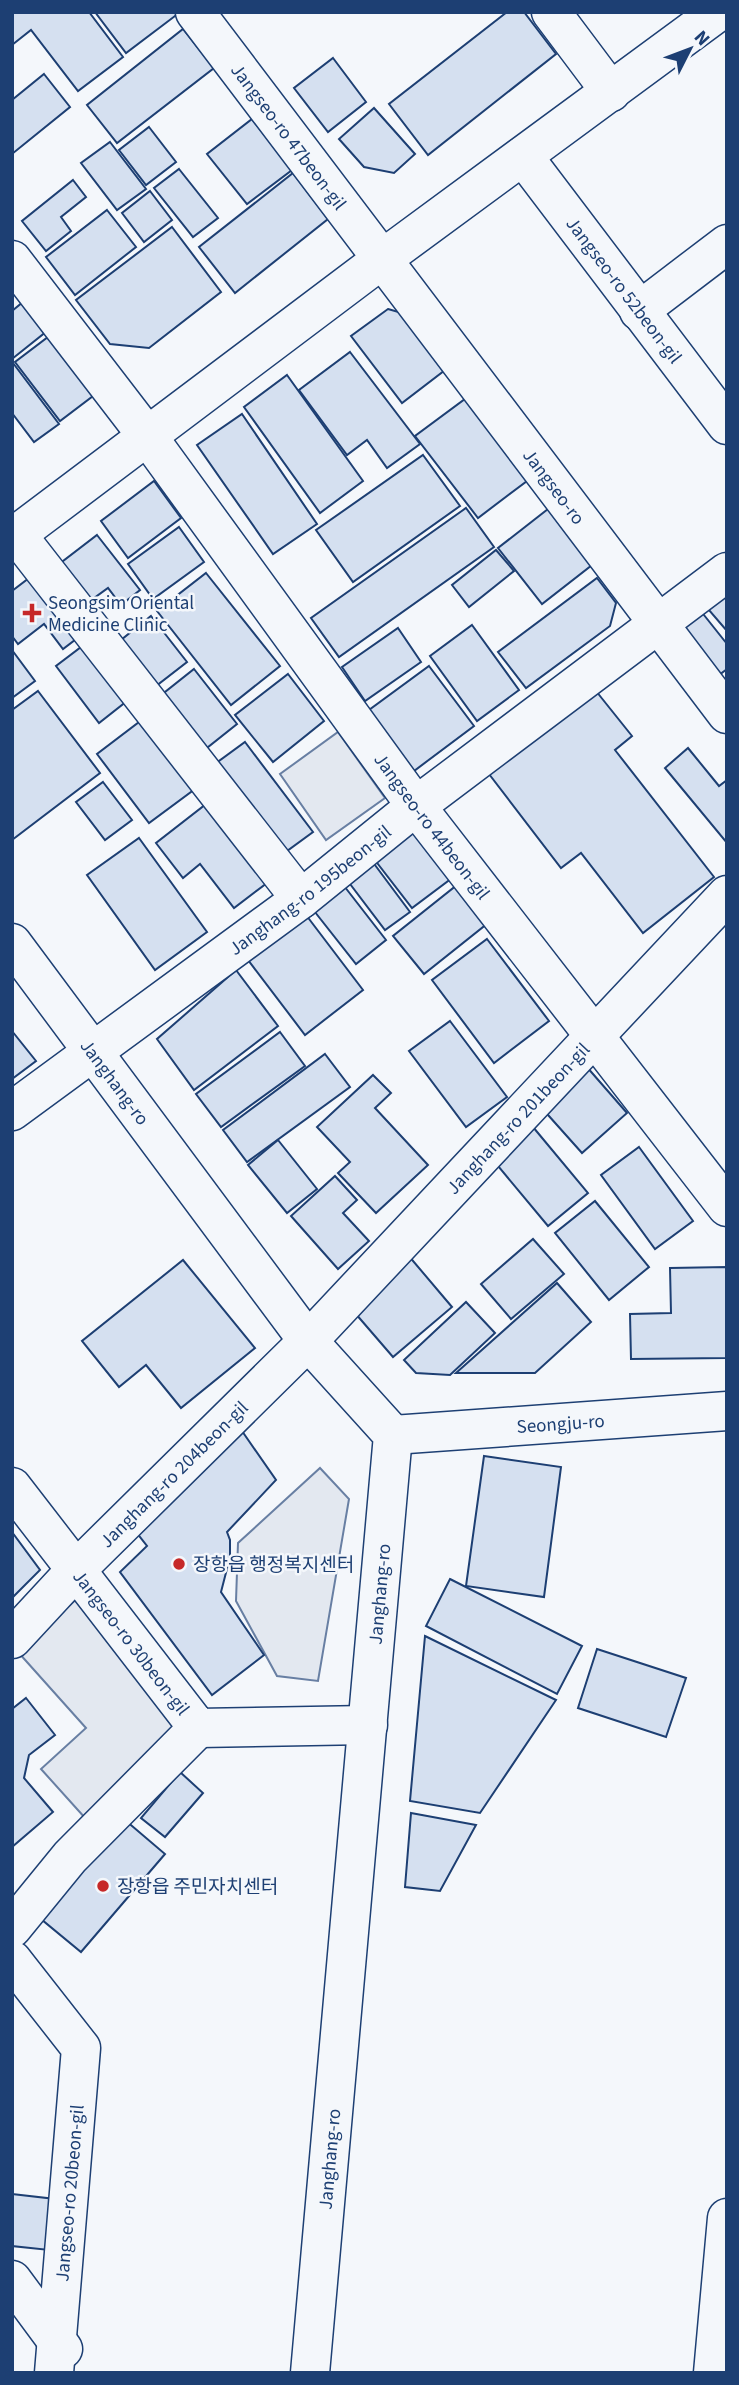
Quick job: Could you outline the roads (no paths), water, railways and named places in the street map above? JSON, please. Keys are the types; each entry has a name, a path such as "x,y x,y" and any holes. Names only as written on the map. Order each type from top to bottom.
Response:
{"street":[{"name":"Jangseo-ro 47beon-gil","path":"195,12 382,260"},
{"path":"551,12 611,92"},
{"path":"301,898 14,536 718,12"},
{"name":"Jangseo-ro 52beon-gil","path":"523,156 639,311 725,418"},
{"path":"639,311 727,244"},
{"name":"Jangseo-ro 44beon-gil","path":"12,260 148,437 416,806 727,1207"},
{"name":"Jangseo-ro","path":"382,260 727,713"},
{"name":"Janghang-ro 195beon-gil","path":"12,1111 301,898 416,806 727,572"},
{"name":"Janghang-ro 201beon-gil","path":"308,1341 727,895"},
{"name":"Janghang-ro","path":"12,943 308,1341 393,1435 310,2373"},
{"name":"Janghang-ro 204beon-gil","path":"12,1639 75,1571 308,1341"},
{"name":"Seongju-ro","path":"393,1435 727,1411"},
{"name":"Jangseo-ro 30beon-gil","path":"12,1488 198,1728 368,1726"},
{"path":"12,1928 70,1857 198,1728"},
{"name":"Jangseo-ro 20beon-gil","path":"12,1960 81,2048 55,2356"},
{"path":"713,2373 727,2218"},
{"path":"12,2280 55,2356 80,2373"}],"place":[{"name":"Seongsim Oriental Medicine Clinic","path":"32,613"},
{"name":"장항읍 행정복지센터","path":"179,1564"},
{"name":"장항읍 주민자치센터","path":"103,1886"}]}
